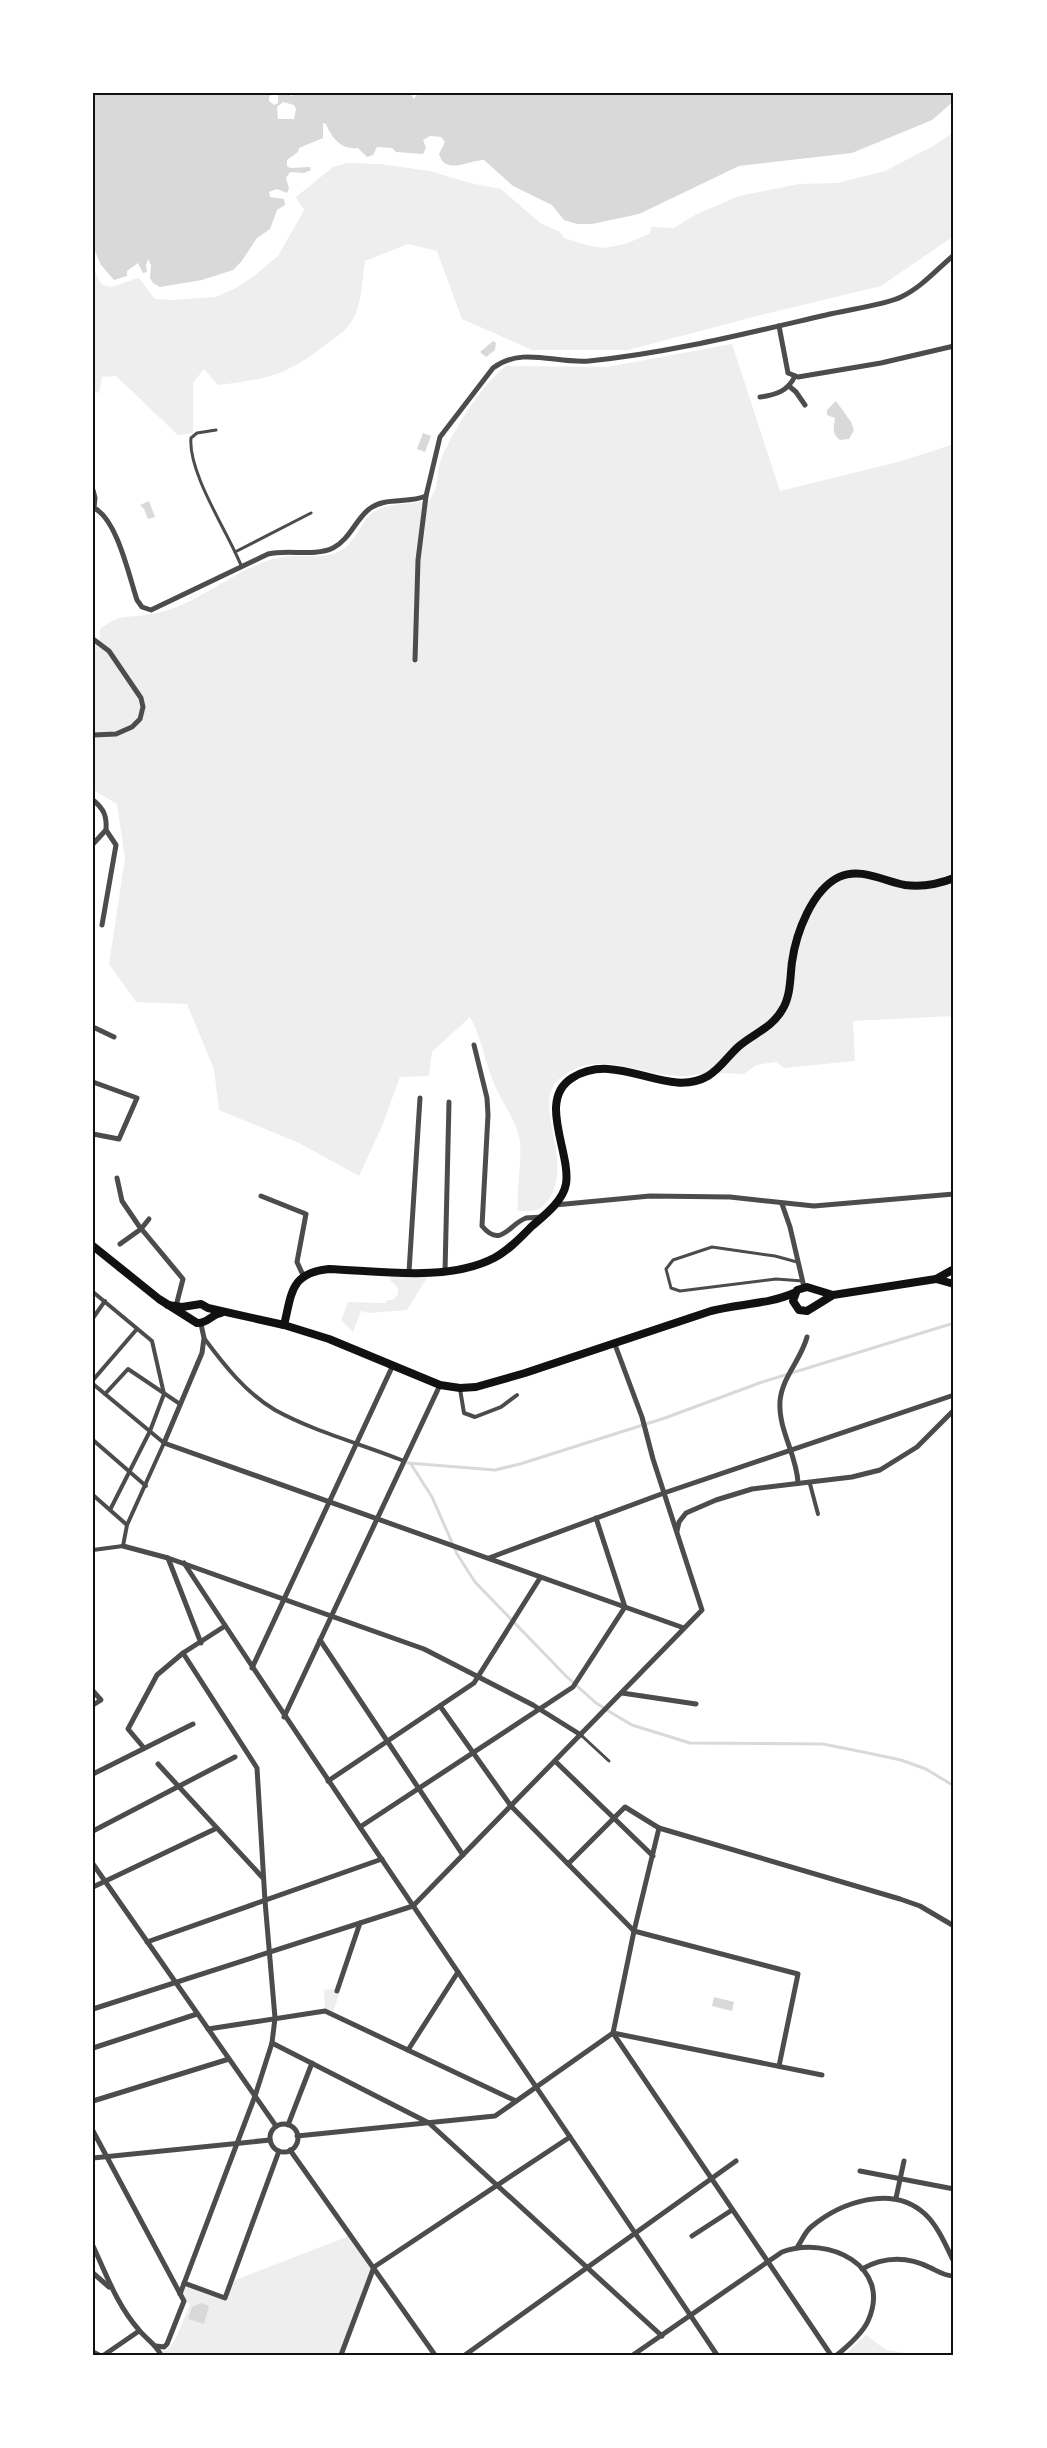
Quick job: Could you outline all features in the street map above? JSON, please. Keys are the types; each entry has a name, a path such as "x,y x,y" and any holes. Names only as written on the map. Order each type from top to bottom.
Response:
{"main road":[{"path":"284,1325 296,1284 303,1275 329,1269 445,1272 470,1267 495,1258 543,1217 566,1187 555,1107 559,1092 572,1078 590,1070 605,1068 619,1069 674,1082 686,1082 710,1075 740,1045 763,1031 783,1009 788,997 792,959 799,936 817,897 828,885 840,877 859,873 906,885 924,886 954,878"},
{"path":"93,1246 172,1305 201,1321"},
{"path":"172,1305 201,1304 208,1308 284,1325 342,1343 440,1385 476,1388 525,1374 711,1311 739,1304 781,1299 794,1293 803,1284 814,1291 833,1295 936,1279 954,1269"},
{"path":"936,1279 954,1284"},
{"path":"814,1291 817,1297 816,1305"},
{"path":"794,1293 794,1304"},
{"path":"781,1299 794,1304 803,1311 810,1310 833,1295"},
{"path":"195,1305 190,1312 201,1321"},
{"path":"201,1321 208,1308"},
{"path":"201,1321 225,1312"}],"street":[{"path":"415,660 418,560 426,496 440,437 493,368 503,360 530,356 574,362 618,358 779,326 900,298 930,277 954,255"},
{"path":"779,326 788,373 798,377 954,346"},
{"path":"760,397 773,396 789,386 795,376"},
{"path":"789,386 805,405"},
{"path":"93,490 94,508 101,512 110,523 137,600 142,606 151,610 280,551 323,551 334,547 343,540 368,510 377,504 388,501 417,500 426,496"},
{"path":"93,639 109,651 141,698 143,707 140,719 132,727 116,734 93,735"},
{"path":"93,800 102,807 107,819 106,830 93,844"},
{"path":"102,925 116,846 106,830"},
{"path":"93,1027 114,1037"},
{"path":"474,1045 487,1098 488,1115 482,1226 488,1234 498,1236 526,1218 543,1217"},
{"path":"93,1082 137,1098 119,1139 93,1134"},
{"path":"409,1272 420,1098"},
{"path":"445,1272 449,1102"},
{"path":"117,1178 123,1201 141,1229 183,1279 172,1305"},
{"path":"554,1205 650,1196 730,1197 814,1206 954,1194"},
{"path":"261,1196 306,1214 297,1262 303,1275"},
{"path":"782,1204 803,1284"},
{"path":"120,1244 141,1229 149,1220"},
{"path":"93,1292 152,1341 164,1394 150,1431 110,1510"},
{"path":"93,1318 105,1301"},
{"path":"123,1546 127,1525 146,1486 202,1353 204,1338 201,1321"},
{"path":"137,1329 93,1382 164,1443 375,1520 684,1628"},
{"path":"798,1483 798,1474 783,1428 780,1402 784,1382 804,1347 807,1337"},
{"path":"204,1338 239,1382 274,1409 308,1425 404,1461"},
{"path":"93,2009 413,1906 702,1610 647,1433 614,1342"},
{"path":"252,1668 393,1365"},
{"path":"105,1394 128,1369 181,1405"},
{"path":"284,1717 440,1385"},
{"path":"460,1388 464,1413 475,1417 501,1407 517,1395"},
{"path":"489,1558 664,1492 954,1395"},
{"path":"677,1531 679,1522 686,1513 716,1500 752,1489 852,1477 880,1470 917,1447 954,1410"},
{"path":"93,1440 146,1486"},
{"path":"810,1485 818,1514"},
{"path":"93,1496 127,1525"},
{"path":"596,1518 625,1607"},
{"path":"93,1550 123,1546 168,1558 423,1649 538,1708 581,1735"},
{"path":"168,1558 201,1643"},
{"path":"184,1563 284,1717 717,2355"},
{"path":"328,1781 474,1683 540,1578"},
{"path":"360,1827 573,1687 625,1607"},
{"path":"144,1748 128,1730 157,1675 183,1653 225,1626"},
{"path":"320,1640 462,1855"},
{"path":"180,2294 255,2096 272,2043 275,2018 263,1878 257,1768 183,1653"},
{"path":"93,1691 101,1700 93,1705"},
{"path":"622,1693 696,1704"},
{"path":"440,1706 511,1806 634,1931 798,1974 779,2066"},
{"path":"93,1774 193,1724"},
{"path":"93,1831 180,1788 235,1757"},
{"path":"555,1761 653,1856"},
{"path":"158,1764 263,1878"},
{"path":"568,1864 625,1807 659,1827 900,1899 920,1906 954,1926"},
{"path":"297,2136 495,2116 613,2033 659,1827"},
{"path":"93,1887 216,1828"},
{"path":"147,1942 382,1859"},
{"path":"93,1864 276,2126"},
{"path":"337,1991 360,1923"},
{"path":"408,2050 458,1972"},
{"path":"208,2029 325,2011 516,2101"},
{"path":"93,2048 198,2014"},
{"path":"613,2033 822,2075"},
{"path":"613,2033 831,2355"},
{"path":"272,2043 429,2123 662,2336"},
{"path":"93,2102 229,2059"},
{"path":"288,2125 312,2063"},
{"path":"288,2125 297,2136 296,2144 290,2150 279,2151 273,2147 270,2140 271,2132 276,2126 288,2125"},
{"path":"93,2131 184,2301 167,2344 164,2347 156,2346"},
{"path":"341,2355 374,2267 570,2137"},
{"path":"93,2158 270,2140"},
{"path":"290,2150 435,2355"},
{"path":"184,2283 225,2298 279,2151"},
{"path":"465,2355 736,2161"},
{"path":"896,2198 904,2161"},
{"path":"860,2170 954,2189"},
{"path":"798,2246 809,2228 841,2208 864,2200 896,2198 925,2214 944,2241 954,2262"},
{"path":"692,2236 732,2210"},
{"path":"93,2246 110,2288 139,2331 156,2346 161,2355"},
{"path":"633,2355 782,2252 798,2246 824,2247 846,2255 862,2269 871,2287 873,2306 868,2323 837,2355"},
{"path":"862,2269 874,2262 891,2258 912,2261 942,2274 954,2276"},
{"path":"93,2273 110,2288"},
{"path":"104,2355 139,2331"},
{"path":"93,2352 99,2355"}],"lane":[{"path":"216,430 197,433 191,438 190,448 195,469 242,567"},
{"path":"235,552 311,513"},
{"path":"799,1263 775,1256 712,1246 673,1260 666,1269 671,1288 680,1291 776,1279 803,1284"},
{"path":"581,1735 609,1761"}],"shaded area":[{"path":"93,93 273,93 269,101 274,105 278,103 278,93 288,93 291,96 297,93 412,93 413,99 419,93 954,93 954,101 932,120 852,153 739,166 639,214 592,224 577,224 564,220 552,205 513,186 484,160 452,166 446,164 439,154 445,142 441,137 430,136 423,140 426,148 423,154 396,152 392,148 377,147 373,155 367,157 358,148 347,147 338,142 323,123 323,138 299,148 298,152 287,160 287,166 290,168 310,167 311,170 304,173 290,172 286,178 289,189 287,193 277,189 269,192 270,197 284,199 285,205 277,210 270,229 257,238 233,270 202,280 160,287 150,278 151,265 148,259 147,272 143,273 138,263 127,271 127,276 114,280 101,265 93,247","holes":["283,102 294,105 296,109 294,119 278,119 277,107"]},
{"path":"954,132 954,236 881,286 628,350 532,350 462,319 437,251 408,244 365,261 359,302 350,324 302,362 264,378 218,385 204,369 193,383 193,433 178,435 116,376 102,377 99,393 93,391 93,268 100,282 108,287 139,278 155,299 216,297 236,288 278,256 304,210 296,197 333,167 347,163 380,164 430,171 470,183 501,189 540,223 560,232 564,238 604,248 625,244 649,234 652,227 674,228 695,215 739,196 799,184 838,183 885,171 933,146"},
{"path":"493,341 496,343 495,350 486,357 480,352"},
{"path":"732,344 780,491 902,461 954,444 954,1016 853,1021 855,1061 784,1068 776,1062 756,1065 744,1074 719,1073 705,1082 699,1074 666,1075 617,1065 585,1066 569,1072 555,1083 550,1095 549,1108 557,1169 555,1185 546,1203 532,1211 518,1211 520,1142 512,1117 495,1086 470,1017 432,1052 429,1076 400,1077 382,1126 359,1176 299,1143 219,1110 214,1069 187,1004 136,1002 109,964 125,858 117,804 93,790 93,643 100,639 100,629 119,618 151,614 185,604 264,562 281,557 323,556 336,553 347,546 375,511 389,506 430,500 436,485 439,465 458,426 487,385 506,366 607,367"},
{"path":"836,401 854,430 849,439 840,440 835,435 835,418 827,415 827,410"},
{"path":"423,433 431,436 425,452 417,449"},
{"path":"149,501 155,517 148,519 140,505"},
{"path":"389,1275 428,1276 407,1310 369,1313 361,1311 353,1332 341,1320 348,1302 386,1303 387,1300 393,1300 398,1294 398,1288"},
{"path":"334,1989 340,1992 332,2014 325,2012 324,1990"},
{"path":"714,1997 734,2002 732,2011 712,2006"},
{"path":"349,2236 371,2268 339,2355 163,2355 162,2351 166,2351 175,2340 190,2305 182,2295 186,2286 226,2300 235,2280"},
{"path":"201,2303 209,2306 204,2324 188,2319 192,2307"},
{"path":"866,2335 886,2350 919,2355 848,2355 847,2353"}],"waterway":[{"path":"408,1463 495,1470 520,1464 665,1418 762,1382 954,1323"},
{"path":"411,1464 432,1497 457,1554 475,1582 567,1677 596,1703 610,1712 632,1725 690,1743 823,1744 901,1760 926,1769 954,1786"}]}
